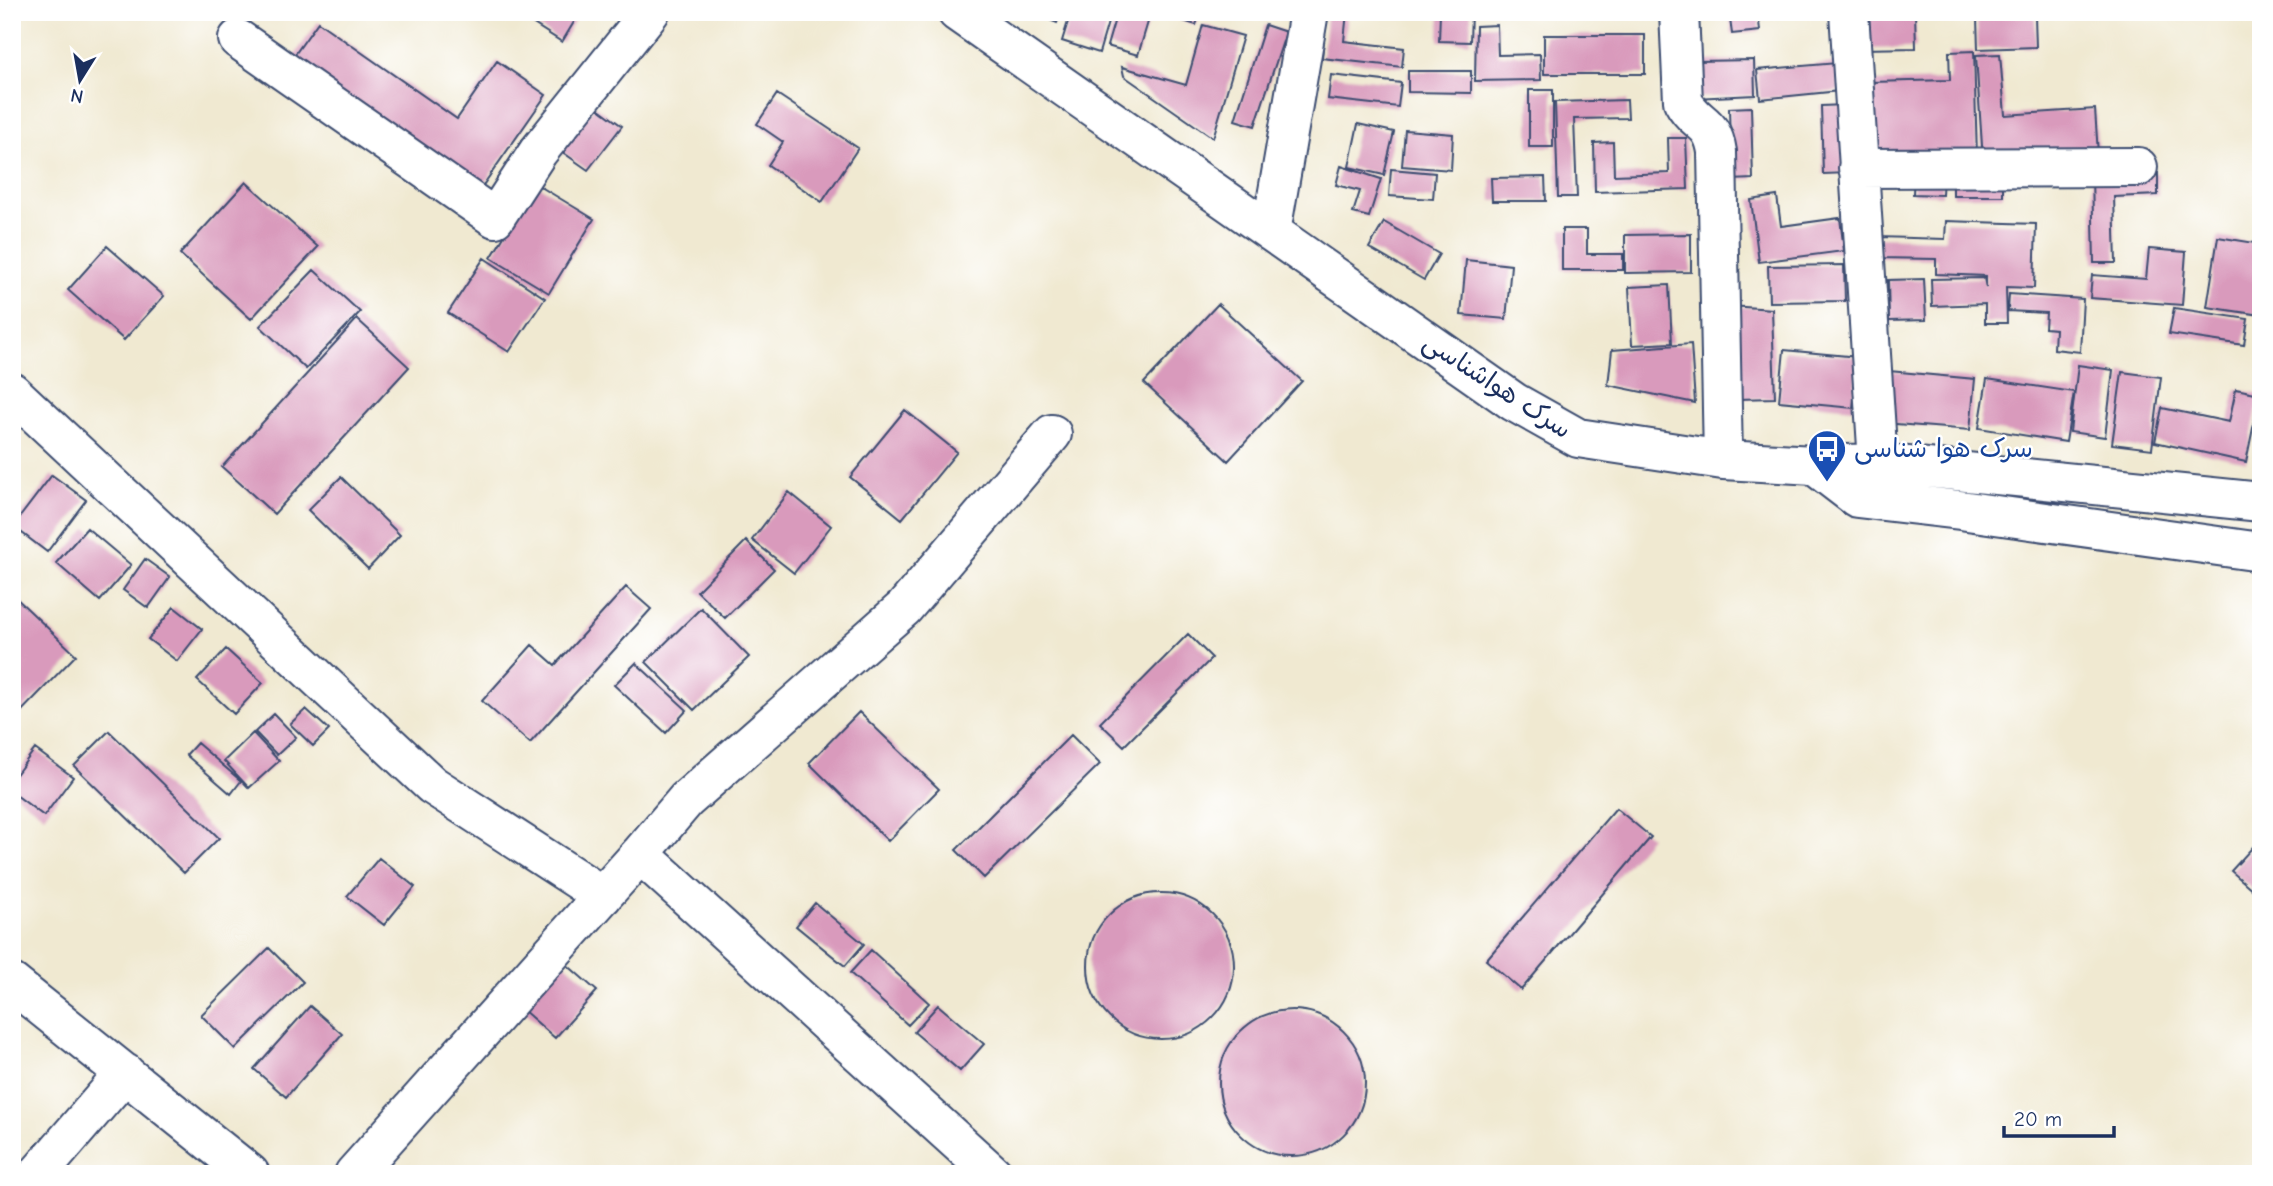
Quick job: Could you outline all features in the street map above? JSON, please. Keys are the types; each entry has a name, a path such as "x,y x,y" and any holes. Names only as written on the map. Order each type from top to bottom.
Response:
{"street":[{"path":"238,38 495,218 538,152 650,12"},
{"path":"1271,232 1309,12"},
{"path":"1679,12 1683,101 1690,114 1707,126 1714,136 1717,152 1723,460"},
{"path":"1849,12 1878,463"},
{"name":"سرک هواشناسی","path":"971,16 1271,232 1514,402 1578,438 1723,460 1814,465 1878,463 2261,502"},
{"path":"1858,168 2138,167"},
{"path":"12,393 432,785 603,896"},
{"path":"354,1174 686,800 904,608 1052,435"},
{"path":"1814,465 1857,498 2261,552"},
{"path":"640,854 993,1174"},
{"path":"12,983 250,1174"},
{"path":"38,1174 125,1073"}],"building":[{"path":"515,12 580,12 562,42"},
{"path":"1030,12 1061,12 1057,23"},
{"path":"1071,12 1111,12 1099,53 1062,41"},
{"path":"1117,12 1151,12 1138,55 1107,46"},
{"path":"1327,12 1347,12 1344,41 1404,48 1402,67 1322,58"},
{"path":"1440,12 1471,12 1470,42 1439,41"},
{"path":"1626,12 1641,12 1641,16 1627,17"},
{"path":"1729,12 1758,12 1760,31 1732,34"},
{"path":"1861,12 1915,12 1916,48 1862,49"},
{"path":"1158,13 1200,14 1196,25"},
{"path":"2035,16 2036,47 1978,49 1977,18"},
{"path":"318,22 457,119 497,61 546,95 479,191 291,60"},
{"path":"1203,25 1243,36 1213,138 1124,76 1122,67 1186,85"},
{"path":"1265,25 1286,32 1255,126 1235,120"},
{"path":"1497,25 1498,55 1540,54 1541,80 1475,81 1476,26"},
{"path":"1544,35 1645,35 1645,74 1544,74"},
{"path":"1974,51 1977,158 1872,161 1870,82 1950,80 1949,52"},
{"path":"2000,54 2005,115 2095,109 2098,154 1983,161 1976,55"},
{"path":"1754,60 1755,95 1694,98 1697,61"},
{"path":"1837,63 1839,91 1760,99 1757,70"},
{"path":"1408,71 1471,71 1471,93 1408,92"},
{"path":"1331,75 1401,83 1398,107 1328,99"},
{"path":"1529,90 1553,90 1553,147 1529,147"},
{"path":"777,94 858,148 822,202 768,165 783,142 757,124"},
{"path":"1627,100 1628,118 1574,119 1577,197 1558,197 1555,102"},
{"path":"1846,105 1848,173 1823,174 1821,106"},
{"path":"595,106 622,126 588,170 561,151"},
{"path":"1751,107 1753,179 1731,180 1729,108"},
{"path":"1358,124 1394,132 1384,175 1349,167"},
{"path":"1405,130 1453,134 1451,170 1402,166"},
{"path":"1668,138 1686,138 1688,189 1595,192 1594,143 1613,142 1614,175 1669,173"},
{"path":"1341,166 1381,179 1369,217 1353,213 1360,191 1336,185"},
{"path":"1391,169 1435,173 1433,199 1389,196"},
{"path":"1914,172 1943,174 1942,195 1913,194"},
{"path":"1953,173 2003,173 2003,196 1953,196"},
{"path":"2158,173 2158,195 2114,197 2116,263 2094,263 2092,174"},
{"path":"1545,177 1546,201 1492,201 1491,178"},
{"path":"246,182 318,247 251,319 180,254"},
{"path":"536,184 594,219 549,293 491,258"},
{"path":"1777,196 1781,226 1840,218 1844,251 1759,262 1751,200"},
{"path":"1946,221 2036,224 2034,288 2006,287 2007,323 1985,323 1985,304 1932,306 1931,279 1984,278 1986,288 1986,276 1936,274 1936,259 1879,258 1879,237 1945,239"},
{"path":"1384,222 1439,254 1424,280 1369,248"},
{"path":"1562,229 1587,229 1587,254 1623,254 1623,270 1562,270"},
{"path":"1691,234 1691,272 1625,273 1625,235"},
{"path":"2218,237 2261,244 2261,315 2207,307"},
{"path":"107,246 164,296 124,340 68,290"},
{"path":"2149,249 2186,252 2182,305 2090,298 2092,275 2146,279"},
{"path":"484,258 545,298 509,352 448,313"},
{"path":"1466,260 1511,265 1506,319 1461,315"},
{"path":"1844,265 1845,301 1769,302 1768,266"},
{"path":"314,270 360,312 306,369 260,326"},
{"path":"1924,279 1926,320 1889,321 1888,280"},
{"path":"1669,285 1672,343 1632,345 1629,287"},
{"path":"2009,294 2083,299 2080,352 2054,349 2055,329 2045,328 2046,313 2008,311"},
{"path":"1218,304 1302,381 1228,461 1144,383"},
{"path":"1730,306 1772,309 1775,398 1737,399"},
{"path":"2174,308 2248,319 2244,345 2169,334"},
{"path":"357,319 409,367 274,514 222,467"},
{"path":"1691,344 1695,403 1608,385 1612,350"},
{"path":"1784,350 1858,357 1853,408 1779,401"},
{"path":"2078,365 2113,370 2105,437 2070,432"},
{"path":"1889,371 1975,379 1970,430 1884,423"},
{"path":"2122,372 2161,377 2152,449 2112,444"},
{"path":"1987,379 2074,392 2066,442 1979,428"},
{"path":"2236,389 2260,394 2246,462 2155,442 2162,408 2229,422"},
{"path":"905,410 957,452 902,519 850,477"},
{"path":"52,475 86,500 47,552 13,526"},
{"path":"341,477 400,535 368,569 308,510"},
{"path":"789,492 831,526 794,573 752,540"},
{"path":"87,528 131,565 100,601 56,563"},
{"path":"746,541 774,569 725,618 697,591"},
{"path":"145,559 170,577 148,608 123,590"},
{"path":"626,587 651,609 530,743 482,701 532,645 555,665"},
{"path":"12,594 76,655 12,721"},
{"path":"174,607 202,629 177,661 148,639"},
{"path":"701,608 749,657 694,710 646,662"},
{"path":"1188,634 1212,658 1124,746 1100,723"},
{"path":"226,649 263,683 234,714 197,680"},
{"path":"636,663 687,710 666,733 614,685"},
{"path":"306,709 329,730 313,746 290,724"},
{"path":"859,712 939,789 888,841 809,763"},
{"path":"274,714 296,737 277,755 255,732"},
{"path":"109,731 219,838 184,873 74,766"},
{"path":"253,733 279,761 249,788 224,761"},
{"path":"1071,735 1100,764 984,878 956,850"},
{"path":"197,743 241,781 231,794 186,755"},
{"path":"35,749 73,777 44,816 12,792 12,780"},
{"path":"1616,808 1651,837 1521,990 1486,960"},
{"path":"2261,838 2261,897 2231,871"},
{"path":"379,858 415,887 384,925 347,896"},
{"path":"1161,893 1189,899 1212,915 1228,938 1234,966 1228,994 1212,1017 1189,1033 1161,1039 1133,1033 1110,1017 1094,994 1088,966 1094,938 1110,915 1133,899"},
{"path":"815,903 864,944 845,966 796,926"},
{"path":"269,948 303,982 235,1049 201,1015"},
{"path":"871,950 929,1003 908,1025 850,973"},
{"path":"557,956 597,991 555,1038 515,1003"},
{"path":"938,1005 984,1044 960,1071 914,1032"},
{"path":"310,1006 342,1034 286,1097 254,1069"},
{"path":"1292,1010 1320,1016 1343,1032 1359,1055 1365,1083 1359,1111 1343,1134 1320,1150 1292,1156 1264,1150 1241,1134 1225,1111 1219,1083 1225,1055 1241,1032 1264,1016"}],"place":[{"name":"سرک هوا شناسی","path":"1827,483"}]}
